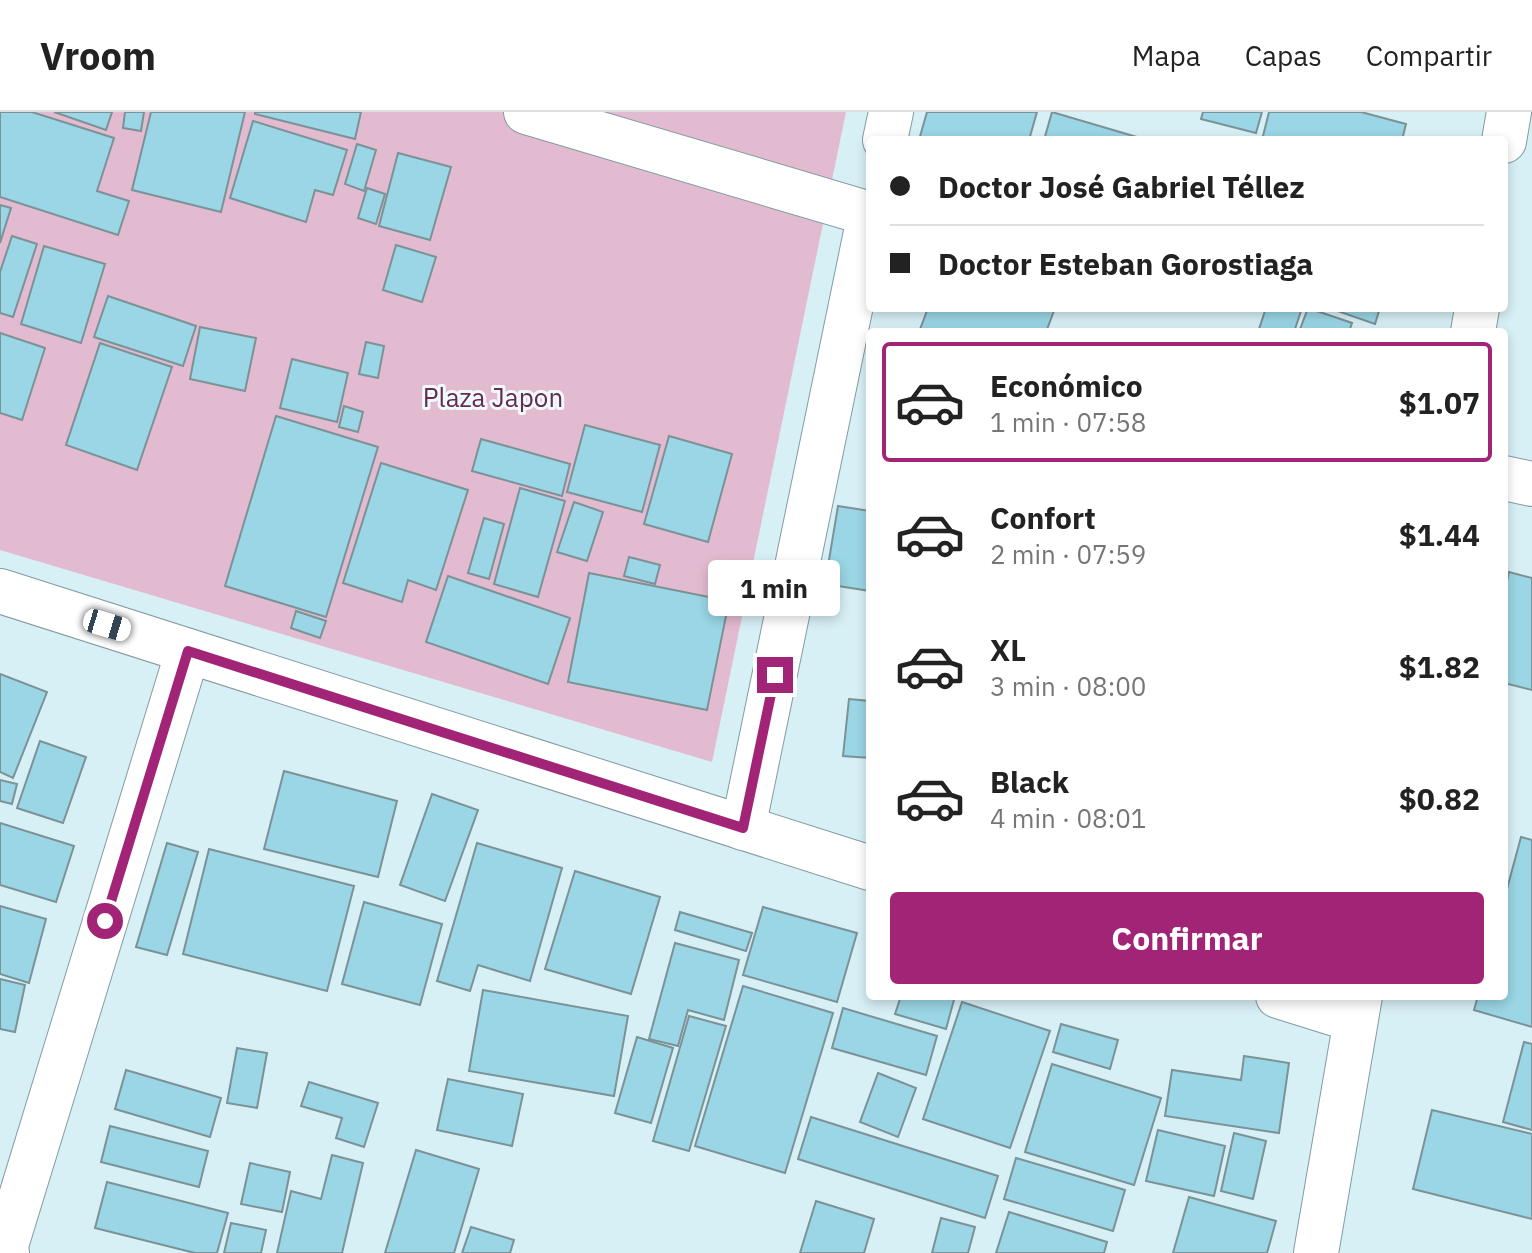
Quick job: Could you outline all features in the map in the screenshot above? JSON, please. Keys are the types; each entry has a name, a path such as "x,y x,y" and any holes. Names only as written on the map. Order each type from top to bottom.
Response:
{"street":[{"path":"526,112 866,212"},
{"path":"886,136 891,112"},
{"path":"1505,136 1509,112"},
{"path":"743,828 866,232"},
{"path":"1508,479 1532,484"},
{"path":"0,591 866,867"},
{"path":"4,1252 188,651"},
{"path":"1305,1000 1358,1008 1316,1253"}],"green space":[{"name":"Plaza Japon","path":"0,112 846,112 712,762 0,550"}],"building":[{"path":"0,112 32,112 114,138 97,191 129,201 118,235 0,197"},
{"path":"54,112 112,112 106,130"},
{"path":"125,112 144,112 141,131 123,128"},
{"path":"151,112 245,112 221,212 132,190"},
{"path":"255,112 361,112 355,139"},
{"path":"927,112 1037,112 1030,136 920,136"},
{"path":"1052,112 1133,136 1045,136"},
{"path":"1203,112 1262,112 1256,133 1201,119"},
{"path":"1269,112 1361,112 1406,124 1403,136 1263,136"},
{"path":"253,121 347,150 333,195 315,190 306,222 230,198"},
{"path":"357,144 376,150 364,191 345,184"},
{"path":"398,153 451,167 430,240 379,226"},
{"path":"367,188 385,194 376,224 358,218"},
{"path":"0,205 11,208 0,243"},
{"path":"12,236 37,244 13,317 0,313 0,272"},
{"path":"396,245 436,257 422,302 383,290"},
{"path":"44,246 105,264 81,343 21,324"},
{"path":"108,296 196,326 183,366 94,337"},
{"path":"926,312 1054,312 1048,328 920,328"},
{"path":"1265,312 1301,312 1295,328 1259,328"},
{"path":"1306,312 1320,312 1352,323 1350,328 1300,328"},
{"path":"1340,312 1379,312 1375,324"},
{"path":"200,327 256,338 245,391 190,379"},
{"path":"0,333 45,348 22,420 0,413"},
{"path":"366,342 384,346 378,378 359,374"},
{"path":"100,343 172,367 137,470 66,445"},
{"path":"292,359 348,373 337,422 280,408"},
{"path":"344,406 363,412 358,432 339,427"},
{"path":"276,416 378,447 326,617 225,586"},
{"path":"585,425 660,445 642,512 567,492"},
{"path":"669,436 732,454 708,542 644,524"},
{"path":"481,439 570,464 562,496 472,471"},
{"path":"381,463 468,490 436,590 408,580 402,602 343,583"},
{"path":"520,488 565,501 538,597 494,584"},
{"path":"574,502 603,512 587,561 557,552"},
{"path":"838,506 866,510 866,590 825,584"},
{"path":"484,518 504,524 489,579 468,573"},
{"path":"629,557 660,565 655,584 624,576"},
{"path":"1509,572 1532,578 1532,690 1508,684"},
{"path":"589,573 729,601 707,710 568,682"},
{"path":"448,576 570,618 548,684 426,642"},
{"path":"296,611 326,621 320,638 291,628"},
{"path":"0,674 47,692 13,778 0,772"},
{"path":"849,699 866,701 866,758 843,756"},
{"path":"40,741 86,757 63,823 17,808"},
{"path":"284,771 397,801 378,877 264,849"},
{"path":"0,780 17,784 12,804 0,801"},
{"path":"432,794 478,810 445,901 400,885"},
{"path":"0,823 74,846 56,902 0,885"},
{"path":"1521,837 1532,840 1532,1027 1474,1010 1477,1000 1508,1000 1508,885"},
{"path":"167,843 198,852 167,955 136,947"},
{"path":"477,843 562,868 530,981 478,965 470,991 437,981"},
{"path":"209,849 354,886 327,991 183,954"},
{"path":"575,871 660,897 631,994 545,969"},
{"path":"364,902 442,924 420,1005 342,984"},
{"path":"0,906 46,919 29,983 0,974"},
{"path":"763,907 857,933 837,1002 743,975"},
{"path":"680,912 752,933 746,951 675,930"},
{"path":"675,943 739,960 724,1020 688,1010 678,1046 649,1039"},
{"path":"0,979 25,985 15,1032 0,1029"},
{"path":"743,986 833,1013 785,1173 695,1146"},
{"path":"483,990 628,1016 614,1096 469,1071"},
{"path":"900,1000 954,1000 946,1029 895,1014"},
{"path":"962,1002 1050,1031 1010,1148 923,1119"},
{"path":"843,1008 937,1036 926,1075 832,1048"},
{"path":"689,1016 726,1026 689,1151 653,1141"},
{"path":"1061,1024 1118,1040 1110,1069 1053,1052"},
{"path":"637,1037 673,1048 651,1123 615,1113"},
{"path":"1524,1042 1532,1044 1532,1130 1503,1122"},
{"path":"237,1048 267,1053 257,1108 227,1103"},
{"path":"1244,1056 1289,1063 1279,1133 1165,1116 1172,1070 1241,1080"},
{"path":"1052,1064 1161,1098 1134,1185 1025,1152"},
{"path":"126,1070 221,1098 210,1137 115,1109"},
{"path":"878,1073 916,1088 898,1137 860,1122"},
{"path":"448,1079 523,1094 512,1146 437,1130"},
{"path":"309,1082 378,1103 364,1147 336,1138 342,1118 301,1106"},
{"path":"1432,1110 1532,1134 1532,1219 1413,1189"},
{"path":"811,1117 998,1176 985,1218 798,1159"},
{"path":"110,1126 208,1151 199,1187 101,1162"},
{"path":"1158,1130 1225,1146 1214,1196 1146,1181"},
{"path":"1234,1133 1266,1141 1253,1199 1221,1191"},
{"path":"416,1150 479,1169 454,1253 385,1253"},
{"path":"332,1155 363,1163 342,1253 277,1253 291,1191 321,1199"},
{"path":"1016,1158 1125,1190 1113,1231 1004,1199"},
{"path":"250,1163 290,1172 282,1212 241,1204"},
{"path":"107,1182 228,1213 217,1253 195,1253 95,1228"},
{"path":"1189,1197 1276,1221 1267,1253 1173,1253"},
{"path":"816,1201 874,1219 864,1253 800,1253"},
{"path":"1009,1212 1107,1242 1104,1253 996,1253"},
{"path":"941,1218 975,1227 968,1253 932,1253"},
{"path":"231,1223 266,1230 261,1253 224,1253"},
{"path":"471,1227 514,1240 510,1253 462,1253"}],"route":[{"path":"105,921 188,651 743,828 775,675"}]}
